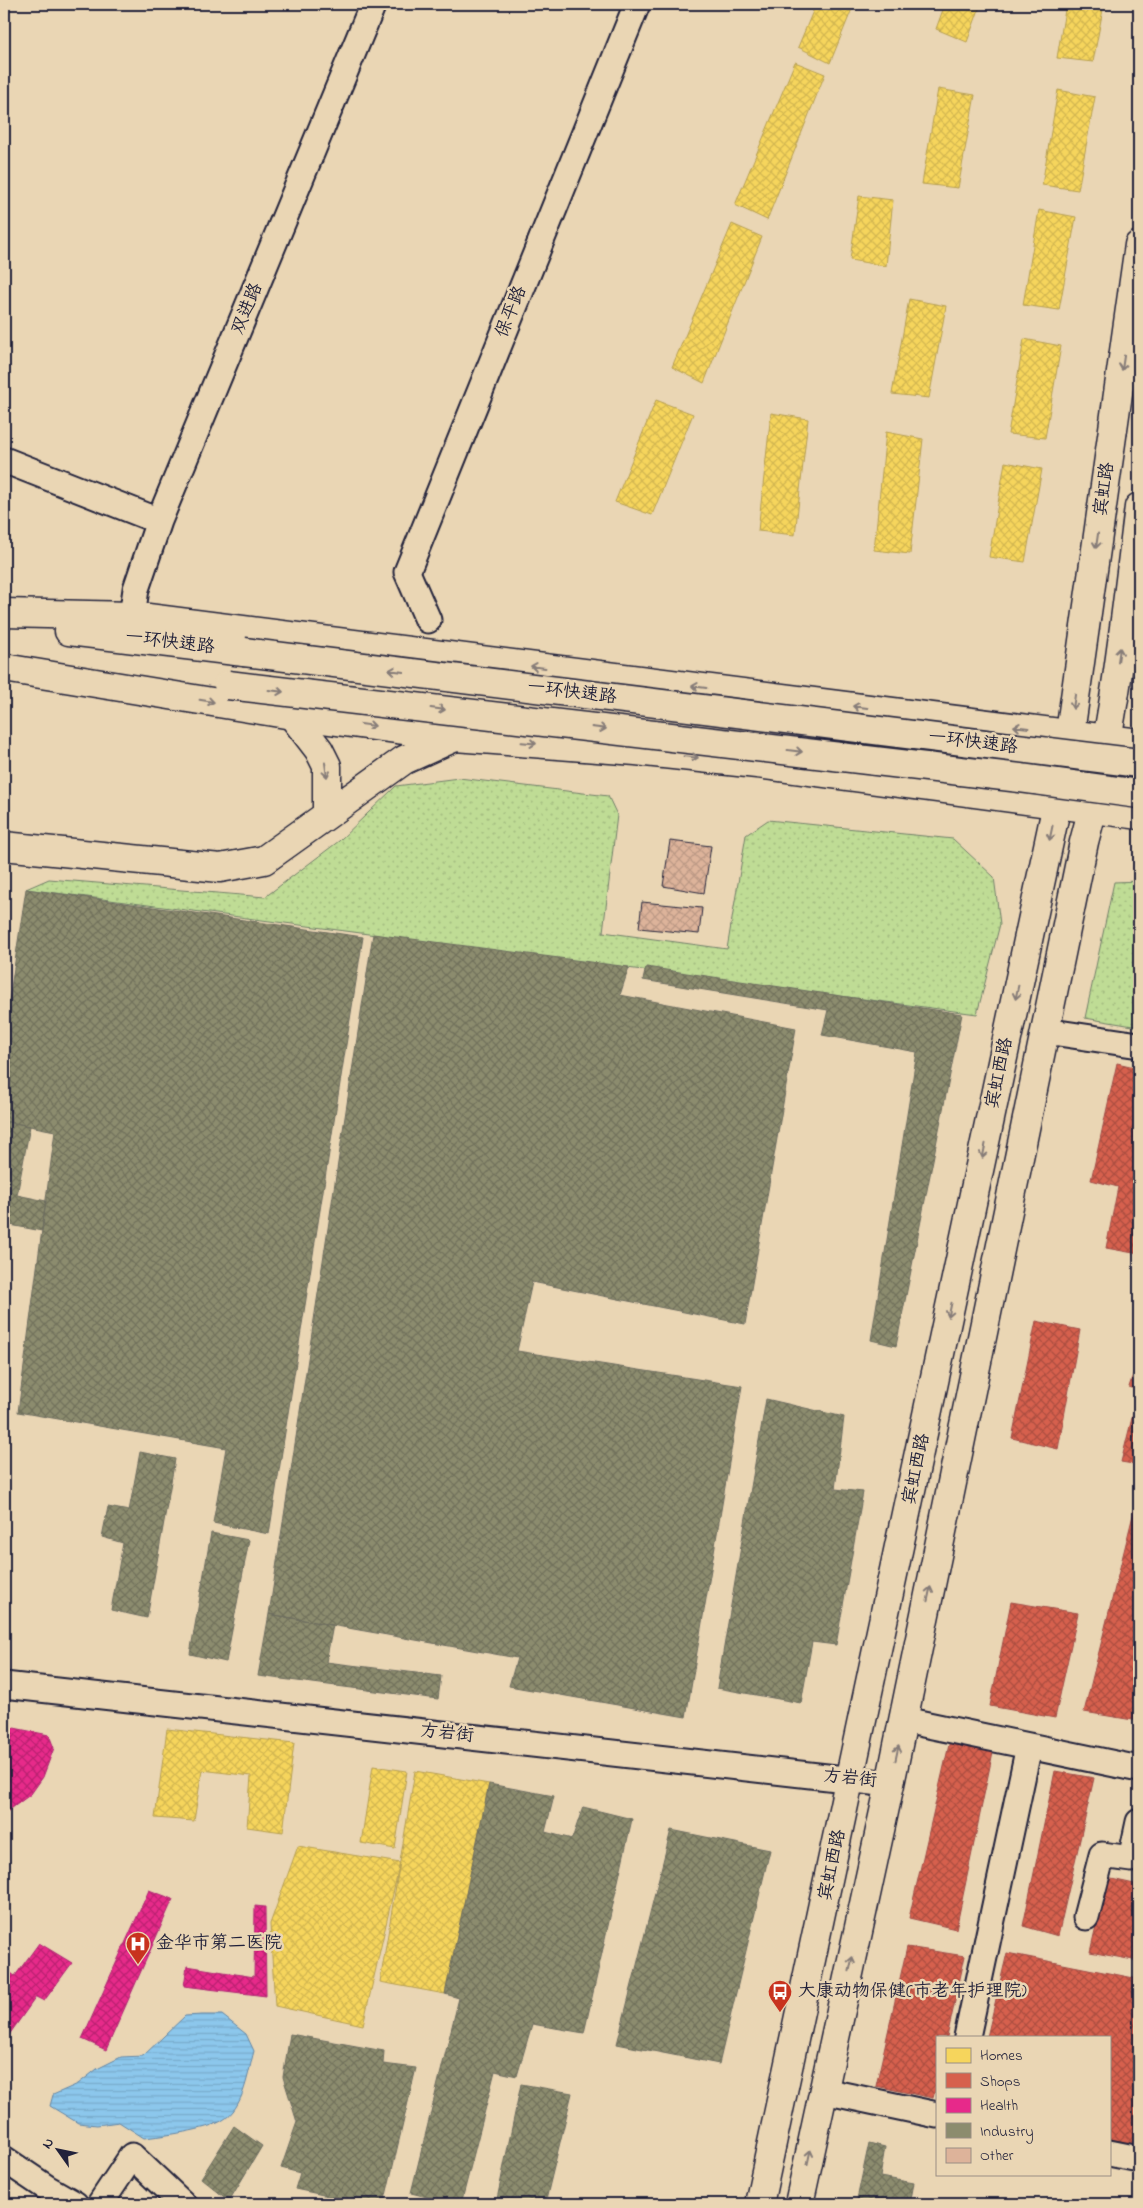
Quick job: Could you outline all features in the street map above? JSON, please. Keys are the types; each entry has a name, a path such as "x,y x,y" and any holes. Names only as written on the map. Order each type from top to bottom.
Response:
{"main road":[{"name":"宾虹路","path":"1070,733 1139,245"},
{"name":"宾虹路","path":"1107,738 1139,507"},
{"path":"4,613 132,616 1139,743"},
{"name":"一环快速路","path":"4,623 1139,763"},
{"name":"一环快速路","path":"4,661 228,685 1000,775 1139,794"},
{"path":"4,668 292,715 455,737 757,764 1139,815"},
{"path":"292,715 319,750 327,766 327,816"},
{"name":"宾虹西路","path":"760,2204 1057,804 1070,733"},
{"path":"4,846 220,868 264,860 404,760 455,737"},
{"name":"宾虹西路","path":"799,2204 904,1720 1107,738"}],"street":[{"name":"双进路","path":"132,616 136,589 159,521 373,4"},
{"name":"保平路","path":"428,620 407,572 638,4"},
{"path":"4,460 159,521"},
{"path":"1045,1031 1139,1045"},
{"name":"方岩街","path":"4,1685 890,1784"},
{"path":"904,1720 1139,1769"},
{"path":"967,2036 1029,1746"},
{"path":"1086,1917 1102,1855 1131,1859 1139,1822"},
{"path":"824,2091 936,2116"},
{"path":"1110,2153 1139,2159"},
{"path":"100,2204 132,2156 183,2204"},
{"path":"4,2159 75,2204"}],"green space":[{"path":"459,778 608,796 617,815 603,932 727,949 746,835 768,820 953,839 994,877 1000,924 977,1014 26,889 49,879 265,897 339,841 396,786"},
{"path":"1139,881 1139,1027 1085,1018 1114,882"}],"water":[{"path":"222,2015 246,2034 254,2051 244,2089 236,2107 223,2120 196,2130 144,2138 119,2122 97,2125 78,2123 50,2106 53,2095 78,2084 97,2069 121,2057 143,2056 185,2016"}],"building: Homes":[{"path":"816,4 854,4 830,63 798,47"},
{"path":"945,4 981,4 967,42 936,29"},
{"path":"1066,4 1104,4 1093,62 1057,58"},
{"path":"795,62 825,74 767,220 735,205"},
{"path":"938,89 975,95 958,188 922,184"},
{"path":"1058,90 1095,97 1078,190 1042,185"},
{"path":"859,196 893,200 886,266 850,260"},
{"path":"1039,210 1076,217 1059,310 1023,305"},
{"path":"732,224 762,237 704,383 672,367"},
{"path":"909,299 946,306 929,398 892,394"},
{"path":"1024,339 1061,346 1045,438 1008,434"},
{"path":"656,400 693,414 652,515 615,502"},
{"path":"771,413 808,419 795,535 758,531"},
{"path":"886,432 923,439 910,554 874,550"},
{"path":"1005,462 1042,469 1025,562 989,557"},
{"path":"167,1729 294,1743 283,1832 247,1827 251,1776 202,1770 194,1821 155,1818"},
{"path":"373,1766 407,1771 395,1849 361,1843"},
{"path":"415,1771 489,1784 445,1994 380,1982"},
{"path":"298,1846 400,1863 363,2025 275,2006 270,1924"}],"building: Shops":[{"path":"1117,1063 1139,1068 1139,1254 1106,1248 1118,1187 1091,1180"},
{"path":"1036,1321 1080,1330 1058,1449 1012,1438"},
{"path":"1139,1357 1139,1390 1129,1387"},
{"path":"1139,1390 1139,1465 1121,1462"},
{"path":"1136,1503 1139,1504 1139,1721 1084,1712"},
{"path":"1011,1602 1078,1613 1055,1718 990,1706"},
{"path":"951,1736 994,1747 956,1929 909,1918"},
{"path":"1055,1771 1094,1778 1058,1936 1023,1926"},
{"path":"1107,1878 1139,1885 1139,1961 1090,1952"},
{"path":"907,1947 965,1956 947,2036 936,2036 936,2087 933,2098 876,2086"},
{"path":"1007,1953 1139,1979 1139,2145 1110,2139 1110,2036 987,2036"}],"building: Health":[{"path":"4,1726 49,1735 54,1748 43,1777 31,1794 4,1814"},
{"path":"149,1890 173,1899 106,2050 82,2039"},
{"path":"255,1906 265,1907 266,1996 184,1986 187,1966 254,1977"},
{"path":"39,1943 72,1963 44,2001 36,1997 6,2039 4,2037 4,1968 15,1976"},
{"path":"4,2195 18,2204 4,2204"}],"building: Industry":[{"path":"26,889 363,937 269,1534 213,1523 226,1448 18,1412 55,1131 4,1121 4,1034"},
{"path":"373,934 629,967 620,995 796,1028 745,1324 532,1282 517,1351 742,1386 686,1717 509,1686 517,1658 269,1614"},
{"path":"646,967 962,1014 896,1346 871,1340 917,1052 822,1035 828,1010 643,980"},
{"path":"4,1121 30,1126 17,1195 46,1201 42,1231 10,1225 4,1257"},
{"path":"766,1399 844,1417 835,1489 863,1492 836,1645 812,1642 801,1703 717,1688"},
{"path":"140,1452 175,1459 147,1618 111,1610 123,1543 102,1537 108,1507 129,1511"},
{"path":"211,1533 249,1540 226,1662 190,1654"},
{"path":"269,1614 333,1625 326,1662 441,1676 438,1699 258,1676"},
{"path":"489,1784 554,1796 545,1832 572,1839 583,1807 632,1819 584,2033 532,2024 517,2076 495,2071 461,2204 455,2204 411,2193 459,1998 445,1994"},
{"path":"671,1830 770,1850 719,2064 617,2044"},
{"path":"290,2034 384,2051 383,2064 416,2068 384,2204 366,2204 295,2189 300,2173 281,2168 297,2122 283,2077"},
{"path":"521,2084 572,2093 545,2204 496,2204"},
{"path":"234,2126 262,2146 229,2201 201,2178"},
{"path":"869,2143 885,2147 880,2177 914,2183 910,2204 856,2204"}],"building: Other":[{"path":"670,841 711,846 704,893 663,886"},
{"path":"642,902 702,908 699,934 639,928"}],"place":[{"name":"金华市第二医院","path":"138,1965"},
{"name":"大康动物保健(市老年护理院)","path":"780,2013"}]}
